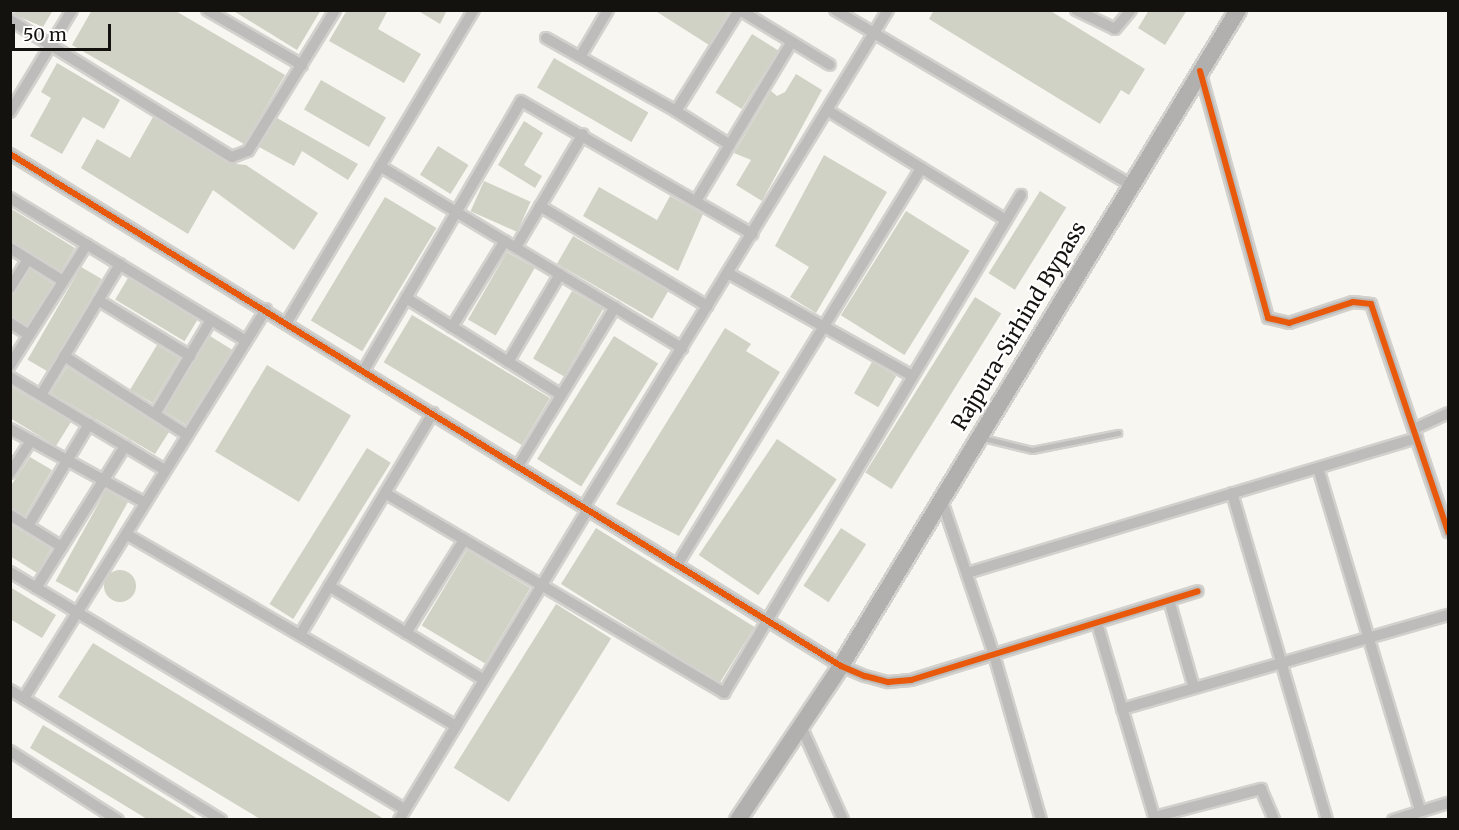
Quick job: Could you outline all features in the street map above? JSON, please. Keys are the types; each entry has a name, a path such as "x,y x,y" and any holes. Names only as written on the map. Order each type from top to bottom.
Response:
{"main road":[{"name":"Rajpura-Sirhind Bypass","path":"738,819 841,666 1238,10"}],"street":[{"path":"10,112 72,10"},
{"path":"10,20 232,157 248,151 335,10"},
{"path":"287,322 474,10"},
{"path":"579,57 608,10"},
{"path":"676,111 739,10 830,65"},
{"path":"836,10 1131,185"},
{"path":"399,819 888,10"},
{"path":"1076,10 1115,29 1131,10"},
{"path":"208,11 302,65"},
{"path":"546,38 676,111 730,145"},
{"path":"696,201 791,43"},
{"path":"1200,70 1268,318 1288,323 1353,302 1371,304 1449,532"},
{"path":"364,370 521,101 583,134 752,234"},
{"path":"827,110 1006,220"},
{"path":"516,248 583,134"},
{"path":"10,154 266,309 841,666 888,682 994,655 1198,591"},
{"path":"380,166 682,348"},
{"path":"677,565 921,168"},
{"path":"385,493 716,693 730,688 765,619 1021,195"},
{"path":"10,198 246,341"},
{"path":"540,206 707,306"},
{"path":"452,327 505,241"},
{"path":"10,365 87,244"},
{"path":"10,248 63,281"},
{"path":"10,288 28,259"},
{"path":"41,395 120,264"},
{"path":"728,273 912,375"},
{"path":"508,362 560,274"},
{"path":"406,298 561,395"},
{"path":"98,300 190,356"},
{"path":"518,466 615,307"},
{"path":"24,698 266,309"},
{"path":"155,414 211,320"},
{"path":"10,323 29,335"},
{"path":"64,356 188,435"},
{"path":"10,377 165,470"},
{"path":"967,573 1318,468 1415,434 1449,412"},
{"path":"300,635 433,413"},
{"path":"28,526 89,424"},
{"path":"10,429 145,503"},
{"path":"10,473 31,441"},
{"path":"36,588 125,446"},
{"path":"1318,468 1420,811"},
{"path":"1232,493 1327,819"},
{"path":"941,498 994,655 1041,819"},
{"path":"10,515 62,547"},
{"path":"126,534 456,726"},
{"path":"406,633 464,540"},
{"path":"10,572 405,809"},
{"path":"329,586 484,680"},
{"path":"1169,600 1194,688"},
{"path":"1122,709 1449,615"},
{"path":"1097,623 1155,818 1261,789 1274,819"},
{"path":"10,690 221,819"},
{"path":"801,726 843,819"},
{"path":"10,751 118,819"},
{"path":"1393,819 1449,803"}],"lane":[{"path":"979,436 1032,450 1118,433"}],"building":[{"path":"53,10 43,27 10,13"},
{"path":"92,10 174,10 285,75 244,144 72,45"},
{"path":"232,10 321,10 297,50"},
{"path":"347,10 388,10 378,29 421,54 404,83 329,41"},
{"path":"417,10 447,10 440,24"},
{"path":"654,10 730,10 709,45"},
{"path":"934,10 1049,10 1145,69 1129,95 1121,90 1100,124 929,19"},
{"path":"1149,10 1187,10 1165,45 1138,28"},
{"path":"752,34 778,50 742,109 715,93"},
{"path":"554,58 648,112 631,142 537,87"},
{"path":"57,63 120,100 104,129 83,117 62,154 30,136 51,98 41,92"},
{"path":"796,74 822,90 762,201 736,185 751,160 734,153 771,91 777,96 785,92"},
{"path":"321,80 386,118 369,147 304,109"},
{"path":"153,117 228,163 246,165 318,213 294,250 213,190 188,234 81,168 97,139 130,158"},
{"path":"277,118 358,164 348,180 302,151 294,166 259,147"},
{"path":"524,121 543,133 524,165 542,176 535,188 498,165"},
{"path":"438,146 469,165 451,194 420,175"},
{"path":"824,155 887,192 816,313 790,297 809,267 775,246"},
{"path":"484,181 531,202 517,232 471,211"},
{"path":"599,187 657,220 670,196 703,214 678,271 583,216"},
{"path":"1040,191 1066,207 1015,290 989,273"},
{"path":"385,197 436,228 362,351 311,320"},
{"path":"10,208 75,248 61,271 10,240"},
{"path":"906,211 970,251 904,355 841,315"},
{"path":"573,236 668,291 652,319 557,264"},
{"path":"507,252 535,268 496,336 468,320"},
{"path":"81,267 102,279 48,372 28,360"},
{"path":"30,269 53,284 27,325 10,316 10,298"},
{"path":"128,278 197,320 185,341 115,299"},
{"path":"572,291 603,309 564,377 533,359"},
{"path":"975,297 1001,313 892,489 865,473"},
{"path":"412,315 550,398 522,445 384,362"},
{"path":"725,328 751,344 746,351 780,372 679,536 616,504"},
{"path":"210,336 232,350 185,424 163,411"},
{"path":"614,336 658,364 581,487 537,459"},
{"path":"157,345 179,358 153,403 130,390"},
{"path":"872,362 896,376 878,407 854,393"},
{"path":"267,365 351,415 299,502 215,452"},
{"path":"67,367 169,432 155,454 51,393"},
{"path":"10,386 71,422 56,446 10,418"},
{"path":"777,439 837,479 758,595 699,555"},
{"path":"367,448 391,463 293,619 269,604"},
{"path":"30,457 52,470 25,516 10,508 10,487"},
{"path":"106,490 128,502 77,593 56,581"},
{"path":"10,524 51,549 37,573 10,556"},
{"path":"596,528 755,627 720,683 561,584"},
{"path":"841,528 866,544 829,602 803,586"},
{"path":"467,550 530,588 485,664 422,625"},
{"path":"120,570 132,574 136,586 132,598 120,602 108,598 104,586 108,574"},
{"path":"10,587 56,615 42,638 10,619"},
{"path":"556,604 611,638 509,802 454,768"},
{"path":"93,643 384,819 260,819 58,697"},
{"path":"43,725 198,819 147,819 30,748"}],"cycle path":[{"path":"1200,71 1268,318 1289,323 1353,302 1371,304 1448,532"},
{"path":"10,154 841,666 865,676 888,682 911,680 1198,591"}]}
